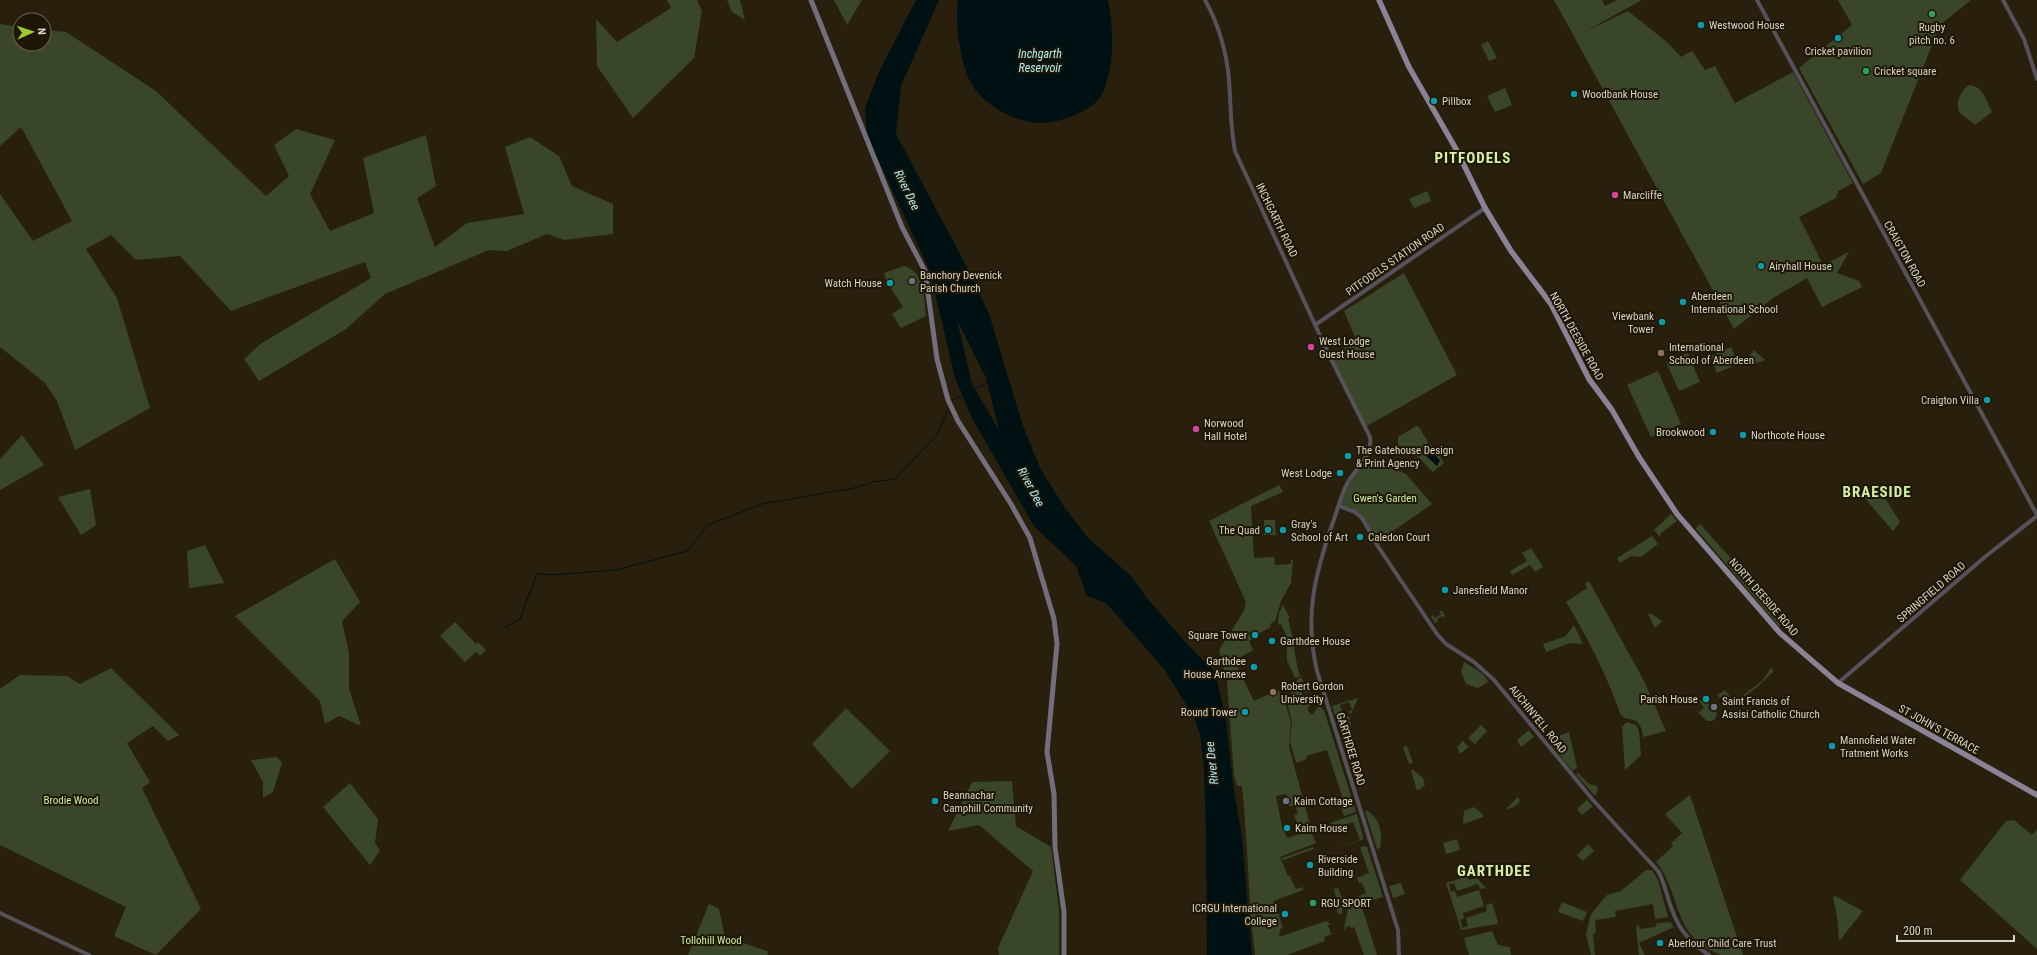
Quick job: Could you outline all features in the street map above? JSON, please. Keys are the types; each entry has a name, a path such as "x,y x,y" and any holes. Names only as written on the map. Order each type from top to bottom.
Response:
{"main road":[{"path":"811,0 902,227 925,271 937,359 948,400 958,421 1012,504 1030,538 1054,619 1057,644 1047,752 1054,794 1055,847 1064,912 1064,955"},
{"name":"NORTH DEESIDE ROAD","path":"1379,0 1409,67 1456,149 1485,208 1515,258 1550,304 1589,379 1612,410 1663,494 1780,633 1838,683"},
{"name":"ST JOHN'S TERRACE","path":"1838,683 2037,795"}],"street":[{"name":"INCHGARTH ROAD","path":"1204,0 1215,22 1228,67 1230,118 1235,151 1315,325 1370,437"},
{"name":"CRAIGTON ROAD","path":"1757,0 2037,516"},
{"path":"2004,0 2024,39 2037,79"},
{"name":"PITFODELS STATION ROAD","path":"1315,325 1485,208"},
{"name":"GARTHDEE ROAD","path":"1370,437 1371,443 1368,453 1348,482 1324,548 1313,592 1310,615 1313,648 1323,692 1398,930 1399,955"},
{"name":"AUCHINYELL ROAD","path":"1339,506 1355,512 1362,518 1437,634 1446,644 1474,662 1494,680 1594,800 1658,871 1663,880 1674,920 1693,944 1709,955"},
{"name":"SPRINGFIELD ROAD","path":"1838,683 2019,528 2037,516"},
{"path":"0,913 89,955"}],"green space":[{"path":"667,0 697,0 702,11 694,58 633,118 597,66 596,19 617,42 671,8"},
{"path":"727,0 740,0 745,20 732,12"},
{"path":"834,0 862,0 847,25"},
{"path":"1554,0 1602,0 1605,6 1617,0 1642,0 1584,32 1628,11 1668,43 1681,57 1692,51 1705,70 1715,66 1735,103 1793,72 1853,183 1838,191 1836,198 1799,217 1823,265 1849,252 1837,273 1859,281 1862,287 1822,307 1807,278 1773,298 1734,329"},
{"path":"1838,0 1971,0 1940,25 1881,173 1863,184 1799,68 1852,25"},
{"path":"0,24 12,26 12,52 52,52 52,31 66,32 156,91 266,196 289,176 274,145 296,129 335,140 310,194 330,231 374,213 363,158 426,135 436,186 417,198 435,247 467,223 524,214 505,147 530,137 559,156 572,186 613,204 613,234 564,240 547,234 507,251 489,250 385,294 346,329 259,381 244,359 262,343 371,278 365,262 231,311 180,256 136,260 111,235 86,249 117,298 150,408 75,450 57,401 45,383 0,347 0,194 33,241 72,221 21,127 0,146"},
{"path":"1488,41 1497,58 1489,61 1481,45"},
{"path":"1969,85 1978,88 1981,91 1992,112 1975,125 1960,113 1958,109 1959,98 1963,90"},
{"path":"1505,88 1512,105 1495,112 1487,96"},
{"path":"1427,191 1431,201 1414,208 1409,199"},
{"path":"904,266 911,269 920,280 924,294 926,316 901,328 892,314 903,307 887,282 884,273"},
{"path":"1404,273 1457,375 1365,427 1329,355 1357,342 1344,311"},
{"path":"1731,347 1738,364 1717,373 1710,356"},
{"path":"1754,350 1765,360 1755,364 1750,355"},
{"path":"1688,353 1700,382 1679,391 1666,362"},
{"path":"1658,371 1681,424 1651,437 1627,385"},
{"path":"1416,426 1419,427 1428,442 1426,445 1433,446 1444,463 1433,472 1418,457 1398,448 1398,437"},
{"path":"22,435 44,465 0,490 0,459"},
{"name":"Gwen's Garden","path":"1362,463 1395,469 1406,474 1432,504 1376,543 1362,518 1339,506 1344,492"},
{"path":"1279,485 1283,492 1251,506 1254,558 1274,557 1275,565 1291,564 1291,560 1293,560 1291,583 1281,601 1275,621 1270,624 1271,627 1258,634 1256,630 1249,633 1252,640 1249,641 1253,650 1241,657 1245,664 1238,668 1254,701 1278,690 1284,699 1291,722 1289,747 1311,828 1306,829 1299,827 1294,815 1298,814 1296,807 1289,806 1286,794 1276,796 1282,827 1287,838 1312,830 1311,832 1316,843 1280,857 1288,876 1290,876 1296,889 1303,887 1303,890 1274,901 1283,928 1280,929 1279,937 1326,921 1331,924 1328,925 1331,934 1335,933 1324,937 1325,941 1287,955 1255,955 1242,786 1237,786 1234,775 1227,681 1219,650 1244,611 1246,602 1209,521"},
{"path":"1872,486 1887,501 1900,522 1893,531 1862,495"},
{"path":"90,489 96,525 81,535 58,497"},
{"path":"1671,514 1677,521 1661,533 1660,537 1654,530"},
{"path":"1264,520 1275,520 1276,535 1264,535"},
{"path":"1698,525 1701,525 1786,620 1785,625 1779,626 1696,529"},
{"path":"1652,536 1658,544 1641,557 1631,556 1620,563 1617,558"},
{"path":"205,545 224,583 189,588 187,551"},
{"path":"1531,548 1543,567 1535,572 1530,565 1512,575 1510,571 1527,561 1522,553"},
{"path":"335,559 360,602 342,621 349,653 349,689 361,726 339,716 325,724 320,701 235,616"},
{"path":"1589,581 1644,681 1666,731 1643,737 1642,729 1639,724 1636,721 1625,718 1620,713 1596,656 1566,602 1587,588 1585,584"},
{"path":"1283,605 1290,618 1288,619 1300,676 1295,678 1287,661 1287,637 1281,624 1278,625 1279,613"},
{"path":"1439,611 1443,611 1445,616 1444,618 1442,616 1437,620 1438,622 1435,623 1431,617 1433,615 1435,618 1441,614"},
{"path":"1650,613 1662,621 1655,628 1648,614"},
{"path":"455,622 476,644 478,642 486,650 480,656 476,652 465,662 440,636"},
{"path":"1574,625 1583,644 1570,643 1546,652 1543,644 1566,636"},
{"path":"1464,662 1481,673 1488,682 1478,688 1466,684 1461,672"},
{"name":"Brodie Wood","path":"111,668 179,735 168,741 153,726 127,743 150,782 142,788 201,909 156,955 114,936 126,907 0,845 0,689 20,675 67,676 80,684"},
{"path":"1771,668 1774,671 1756,688 1730,707 1725,696 1720,698 1717,695 1725,690 1734,702 1762,681"},
{"path":"1301,677 1306,687 1308,686 1308,692 1306,693 1296,681"},
{"path":"1288,685 1296,686 1304,696 1313,702 1307,709 1312,715 1319,706 1324,710 1356,812 1344,816 1341,807 1345,805 1327,750 1306,756 1307,759 1296,763 1290,741 1292,722 1286,698 1293,696"},
{"path":"1358,698 1351,714 1348,712 1352,710 1349,702 1340,705 1345,719 1348,716 1351,723 1350,729 1342,734 1332,706"},
{"path":"1701,700 1710,705 1708,706 1709,711 1717,712 1716,718 1712,721 1707,721 1696,710 1699,712 1704,708 1699,701"},
{"path":"846,708 890,751 852,789 812,744"},
{"path":"1627,722 1636,725 1639,731 1641,755 1625,770 1622,727"},
{"path":"1481,725 1487,731 1475,744 1468,738"},
{"path":"1529,730 1534,737 1521,747 1517,740"},
{"path":"1569,732 1577,767 1573,771 1551,745 1554,738"},
{"path":"1463,741 1469,747 1460,754 1457,747"},
{"path":"1407,746 1413,763 1409,764 1403,747"},
{"path":"277,757 282,763 273,792 263,798 263,782 251,760"},
{"path":"1412,769 1423,778 1425,785 1417,791 1411,770"},
{"path":"1578,773 1589,784 1597,786 1598,789 1596,795 1594,795 1576,774"},
{"path":"1012,781 1016,826 1051,847 1059,909 1059,955 999,955 998,948 1033,871 979,825 948,831 972,782"},
{"path":"350,783 378,819 375,843 380,851 370,865 323,807"},
{"path":"1690,795 1743,955 1721,955 1698,942 1683,922 1669,885 1656,862 1673,846 1671,843 1682,833 1665,814"},
{"path":"1518,797 1520,801 1514,807 1505,810"},
{"path":"1587,800 1593,806 1582,815 1577,809"},
{"path":"1474,807 1483,815 1483,817 1464,824 1464,811"},
{"path":"1365,811 1372,814 1380,827 1380,848 1377,849"},
{"path":"1357,814 1363,837 1362,840 1338,848 1360,840 1353,822 1334,828 1335,831 1330,829 1330,823"},
{"path":"2014,820 2032,835 2037,829 2037,949 1960,880 2006,821"},
{"path":"1457,839 1460,850 1446,854 1443,843"},
{"path":"1588,844 1594,851 1583,861 1577,855"},
{"path":"1313,847 1314,849 1283,860 1282,858"},
{"path":"1360,847 1367,847 1383,897 1361,904 1377,955 1364,955 1354,927 1345,927 1346,931 1344,929 1349,903 1358,900 1357,897 1366,893 1362,883 1359,883 1357,878 1369,873"},
{"path":"1646,870 1652,870 1658,880 1668,917 1655,919 1653,904 1615,911 1616,917 1595,920 1596,933 1593,934 1595,955 1591,955 1586,934 1591,914 1607,895 1621,891"},
{"path":"1468,876 1469,880 1477,878 1486,888 1480,889 1478,884 1457,891 1454,883 1449,884 1451,892 1455,891 1457,897 1479,890 1484,906 1463,913 1464,918 1460,920 1463,928 1468,926 1466,918 1487,911 1486,905 1492,903 1498,922 1497,924 1461,930 1446,883"},
{"path":"1401,883 1405,894 1393,898 1389,886"},
{"path":"1338,888 1343,900 1342,914 1337,913 1334,889"},
{"path":"1835,896 1863,911 1840,940 1833,897"},
{"path":"1562,902 1587,912 1583,921 1558,912"},
{"name":"Tollohill Wood","path":"709,904 719,909 725,937 767,951 768,955 688,955"},
{"path":"1670,922 1674,927 1639,943 1645,955 1639,955 1636,927 1639,925 1639,929 1655,927 1657,923"},
{"path":"1492,931 1498,945 1510,947 1511,955 1469,955 1464,938"}],"water":[{"name":"River Dee","path":"916,0 939,0 901,86 896,134 968,269 989,314 1023,426 1040,468 1065,508 1088,538 1131,576 1146,597 1188,645 1215,672 1226,720 1233,784 1242,837 1252,955 1207,955 1204,768 1200,734 1194,717 1164,669 1106,603 1087,596 1076,566 1034,526 972,418 955,378 930,271 867,136 865,108 879,72","holes":["957,320 986,378 999,430 972,384"]},
{"name":"Inchgarth Reservoir","path":"958,0 1108,0 1112,36 1111,61 1106,85 1099,99 1080,113 1046,123 1035,123 1022,120 996,108 976,90 967,74 958,37"},
{"path":"1429,449 1440,460 1437,466 1425,455 1425,451"}],"waterway":[{"path":"974,389 988,383"},
{"path":"952,402 954,399 963,395"},
{"path":"872,482 895,479 937,435 948,409"},
{"path":"505,627 520,619 537,573 552,575 616,570 687,551 708,525 762,504 854,488 870,483"}],"place":[{"name":"Rugby pitch no. 6","path":"1932,14"},
{"name":"Westwood House","path":"1701,25"},
{"name":"Cricket pavilion","path":"1838,38"},
{"name":"Cricket square","path":"1866,71"},
{"name":"Woodbank House","path":"1574,94"},
{"name":"Pillbox","path":"1434,101"},
{"name":"Marcliffe","path":"1615,195"},
{"name":"Airyhall House","path":"1761,266"},
{"name":"Banchory Devenick Parish Church","path":"912,281"},
{"name":"Watch House","path":"890,283"},
{"name":"Aberdeen International School","path":"1683,302"},
{"name":"Viewbank Tower","path":"1662,322"},
{"name":"West Lodge Guest House","path":"1311,347"},
{"name":"International School of Aberdeen","path":"1661,353"},
{"name":"Craigton Villa","path":"1987,400"},
{"name":"Norwood Hall Hotel","path":"1196,429"},
{"name":"Brookwood","path":"1713,432"},
{"name":"Northcote House","path":"1743,435"},
{"name":"The Gatehouse Design & Print Agency","path":"1348,456"},
{"name":"West Lodge","path":"1340,473"},
{"name":"The Quad","path":"1268,530"},
{"name":"Gray's School of Art","path":"1283,530"},
{"name":"Caledon Court","path":"1360,537"},
{"name":"Janesfield Manor","path":"1445,590"},
{"name":"Square Tower","path":"1255,635"},
{"name":"Garthdee House","path":"1272,641"},
{"name":"Garthdee House Annexe","path":"1254,667"},
{"name":"Robert Gordon University","path":"1273,692"},
{"name":"Parish House","path":"1706,699"},
{"name":"Saint Francis of Assisi Catholic Church","path":"1714,707"},
{"name":"Round Tower","path":"1245,712"},
{"name":"Mannofield Water Tratment Works","path":"1832,746"},
{"name":"Beannachar Camphill Community","path":"935,801"},
{"name":"Kaim Cottage","path":"1286,801"},
{"name":"Kaim House","path":"1287,828"},
{"name":"Riverside Building","path":"1310,865"},
{"name":"RGU SPORT","path":"1313,903"},
{"name":"ICRGU International College","path":"1285,914"},
{"name":"Aberlour Child Care Trust","path":"1660,943"}],"district":[{"name":"PITFODELS","path":"1473,158"},
{"name":"BRAESIDE","path":"1877,492"},
{"name":"GARTHDEE","path":"1494,871"}]}
